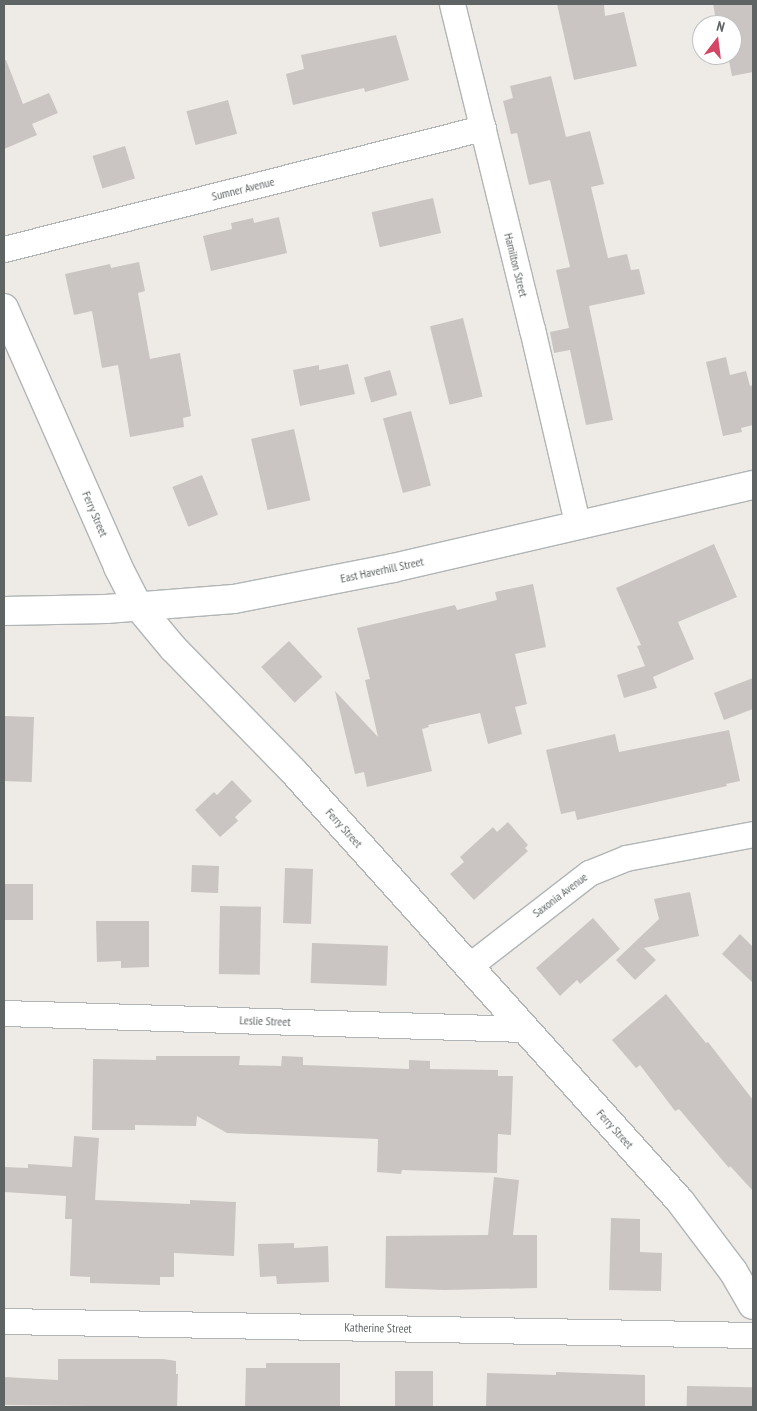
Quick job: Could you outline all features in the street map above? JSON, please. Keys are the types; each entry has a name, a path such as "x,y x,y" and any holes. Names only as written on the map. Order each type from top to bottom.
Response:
{"street":[{"name":"Hamilton Street","path":"452,4 532,329 578,526"},
{"name":"Sumner Avenue","path":"4,249 482,128"},
{"name":"Ferry Street","path":"4,308 118,567 138,606 173,648 294,772 680,1201 733,1271 753,1305"},
{"name":"East Haverhill Street","path":"4,611 138,606 234,599 289,589 578,526 753,485"},
{"name":"Saxonia Avenue","path":"469,966 589,873 626,858 753,834"},
{"name":"Leslie Street","path":"4,1013 526,1029"},
{"name":"Katherine Street","path":"4,1321 753,1335"}],"building":[{"path":"557,4 604,4 605,16 624,12 637,66 574,80"},
{"path":"713,4 753,4 753,72 732,76 730,65 742,65 742,15 715,15"},
{"path":"396,35 409,80 365,92 364,88 293,105 286,74 304,69 301,55"},
{"path":"4,60 6,60 23,104 49,93 58,113 32,124 37,135 4,149"},
{"path":"551,76 566,137 590,131 604,184 591,187 608,258 627,254 631,270 639,269 645,294 589,306 613,420 586,425 570,350 554,353 550,332 569,328 556,270 570,267 550,180 529,185 517,133 511,134 503,101 513,98 510,86"},
{"path":"228,100 237,134 196,145 186,111"},
{"path":"125,146 135,179 102,188 92,156"},
{"path":"433,198 441,233 380,247 372,212"},
{"path":"279,217 287,253 211,271 203,236 232,229 231,223 253,218 254,223"},
{"path":"139,262 145,291 138,293 150,359 180,353 191,416 183,418 184,427 130,437 118,365 102,368 92,311 74,315 65,274 110,264 111,268"},
{"path":"463,318 483,397 450,405 430,326"},
{"path":"726,357 730,375 746,371 750,386 753,385 753,425 741,428 742,432 723,436 706,362"},
{"path":"348,364 355,394 300,406 293,370 319,365 319,370"},
{"path":"390,370 397,395 371,402 364,377"},
{"path":"411,411 431,485 403,493 383,419"},
{"path":"294,429 310,500 268,510 251,439"},
{"path":"202,475 218,515 188,527 172,487"},
{"path":"714,544 737,597 678,622 694,659 653,677 657,688 624,698 617,675 645,666 637,646 641,645 616,588"},
{"path":"533,584 546,647 515,654 527,704 515,707 522,734 488,744 480,713 428,725 429,727 422,729 432,771 367,787 364,772 355,774 335,691 378,737 365,680 370,679 357,628 455,605 457,610 497,600 495,592"},
{"path":"289,641 322,677 295,703 261,667"},
{"path":"753,678 753,709 724,720 714,693"},
{"path":"4,716 34,717 32,782 4,781"},
{"path":"729,730 740,781 726,784 727,786 577,820 575,811 561,814 546,750 615,734 619,752"},
{"path":"232,780 252,801 235,817 238,821 220,837 195,810 214,792 217,795"},
{"path":"508,822 528,845 525,848 528,851 474,900 450,874 464,862 460,857 493,827 497,832"},
{"path":"192,865 219,866 218,893 191,892"},
{"path":"285,868 313,869 311,924 283,923"},
{"path":"4,884 33,884 33,920 4,920"},
{"path":"690,892 699,936 644,948 656,960 635,980 616,960 659,919 654,899"},
{"path":"220,906 261,907 260,975 219,974"},
{"path":"593,918 620,949 580,984 577,980 560,996 536,968"},
{"path":"96,921 149,921 149,967 121,968 121,961 97,962"},
{"path":"740,934 753,947 753,983 722,954"},
{"path":"312,943 388,946 387,986 311,983"},
{"path":"666,994 706,1043 708,1042 753,1100 753,1191 730,1166 729,1168 679,1109 675,1111 640,1065 636,1068 612,1040"},
{"path":"156,1056 240,1056 239,1065 281,1066 282,1056 303,1057 303,1065 409,1069 409,1060 430,1061 430,1069 498,1070 498,1076 513,1076 511,1135 498,1134 497,1173 402,1170 401,1174 377,1172 378,1139 227,1133 197,1116 196,1126 135,1125 135,1130 92,1130 93,1059 156,1060"},
{"path":"74,1136 99,1138 95,1200 190,1204 190,1200 236,1202 234,1256 174,1253 174,1277 160,1277 160,1285 90,1283 90,1277 70,1276 72,1219 65,1219 66,1196 4,1192 4,1167 28,1168 28,1164 72,1167"},
{"path":"494,1177 519,1180 513,1235 537,1235 537,1288 445,1290 385,1288 386,1236 488,1235"},
{"path":"611,1218 640,1219 640,1252 662,1253 661,1291 609,1290"},
{"path":"294,1243 294,1248 328,1246 329,1282 277,1284 276,1276 260,1277 258,1244"},
{"path":"58,1359 163,1359 176,1361 176,1374 178,1374 177,1407 4,1405 4,1377 58,1380"},
{"path":"266,1363 340,1363 340,1407 245,1407 246,1368 266,1368"},
{"path":"395,1371 433,1371 433,1407 395,1407"},
{"path":"556,1372 645,1375 645,1407 486,1407 487,1373 556,1375"},
{"path":"687,1386 753,1387 753,1407 687,1407"}]}
